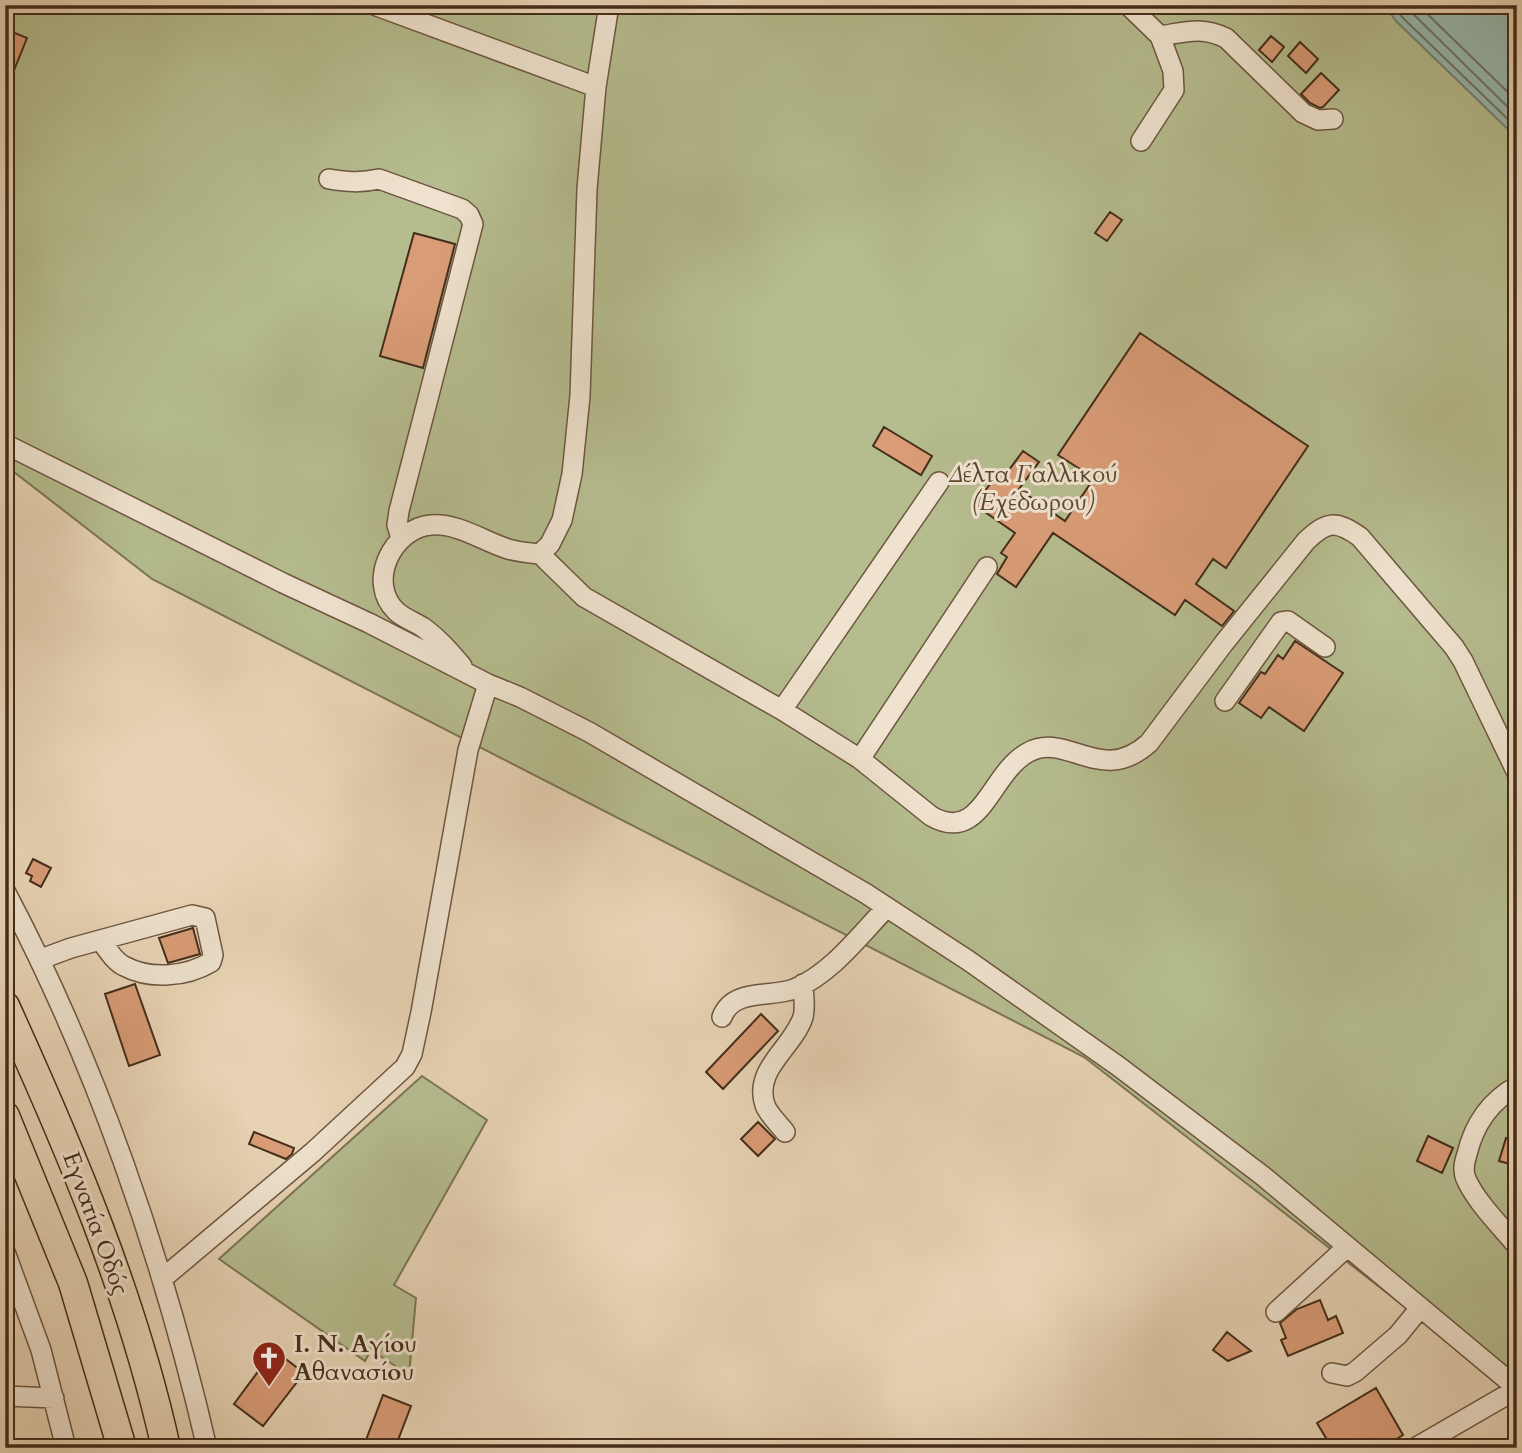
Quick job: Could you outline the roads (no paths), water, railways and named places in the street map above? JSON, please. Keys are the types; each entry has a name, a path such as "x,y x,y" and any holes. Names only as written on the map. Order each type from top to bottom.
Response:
{"highway":[{"name":"Εγνατία Οδός","path":"5,1006 65,1140 117,1274 166,1448"},
{"name":"Εγνατία Οδός","path":"5,1116 73,1283 122,1448"}],"street":[{"path":"374,5 596,87"},
{"path":"540,555 550,544 562,520 572,474 579,396 587,190 596,87 609,5"},
{"path":"1128,5 1160,36 1173,71 1174,90 1141,141"},
{"path":"1160,36 1211,31 1226,38 1303,113 1318,120 1333,118"},
{"path":"329,179 352,183 379,178 462,209 473,224 399,511 397,525 401,538"},
{"path":"5,444 589,732 887,907 1118,1066 1263,1176 1517,1389 1415,1448"},
{"path":"782,710 939,482"},
{"path":"469,673 442,643 396,611 387,597 383,576 388,555 401,538 413,530 430,525 450,527 506,548 540,555 584,597 782,710 860,759 931,816 943,823 957,824 968,820 1011,764 1031,750 1055,748 1109,761 1124,759 1138,752 1149,743 1224,643 1306,541 1319,528 1329,524 1341,525 1360,537 1459,654 1517,773"},
{"path":"860,759 987,567"},
{"path":"1225,701 1281,622 1288,621 1325,647"},
{"path":"1224,643 1251,662"},
{"path":"162,1279 313,1152 405,1068 412,1054 421,1012 468,750 488,684"},
{"path":"5,891 41,959 104,1109 162,1279 207,1448"},
{"path":"722,1017 726,1007 737,1001 792,990 818,976 887,907"},
{"path":"41,959 71,948 192,915 205,918 213,955 211,961 204,965 171,975 155,976 122,966 101,941"},
{"path":"785,1132 765,1106 765,1074 798,1028 804,1014 803,984"},
{"path":"1517,1086 1506,1092 1478,1122 1464,1165 1465,1178 1469,1185 1517,1246"},
{"path":"1276,1312 1347,1247"},
{"path":"5,1252 41,1350 66,1448"},
{"path":"1332,1373 1347,1376 1354,1371 1398,1335 1420,1308"},
{"path":"5,1396 54,1398"}],"water":[{"path":"1384,5 1510,5 1517,12 1517,138 1397,22"}],"place":[{"name":"Ι. Ν. Αγίου Αθανασίου","path":"269,1388"}],"park label":[{"name":"Δέλτα Γαλλικού (Εχέδωρου)","path":"1033,488"}]}
